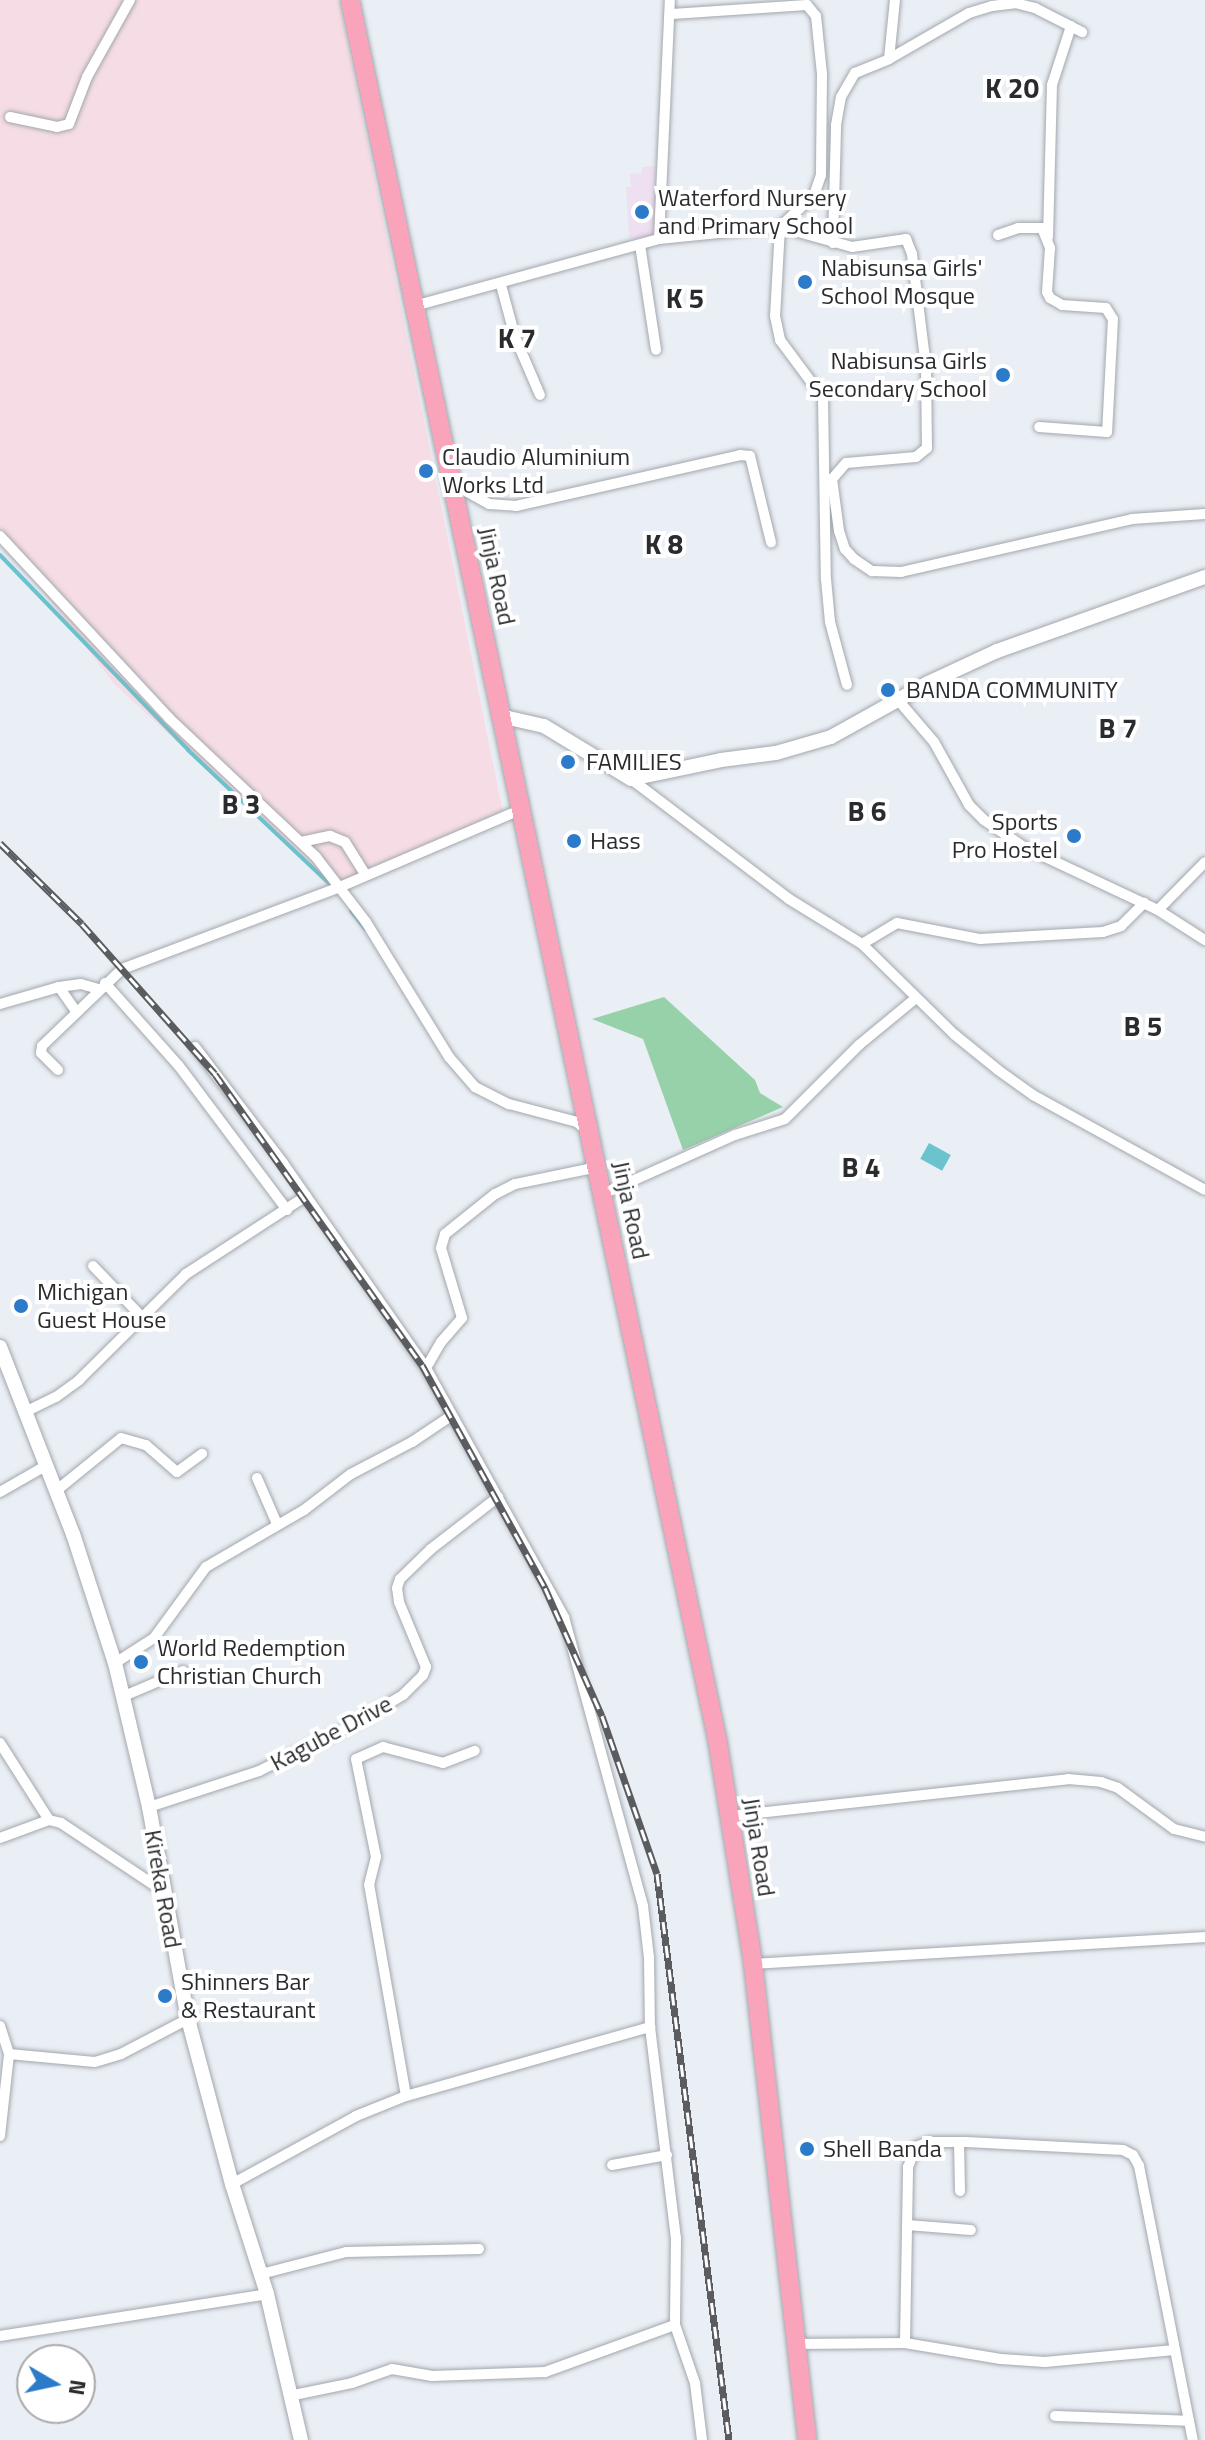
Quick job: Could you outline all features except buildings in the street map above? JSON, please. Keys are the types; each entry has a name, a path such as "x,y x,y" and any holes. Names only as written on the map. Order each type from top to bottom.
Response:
{"highway":[{"name":"Jinja Road","path":"350,0 520,810 663,1469 730,1816 753,1964 807,2440"}],"main road":[{"path":"500,716 537,723 631,779 802,747 855,725 997,651 1205,577"},
{"name":"Kireka Road","path":"1,1352 57,1490 115,1663 149,1807 188,2019 232,2184 267,2294 301,2440"}],"street":[{"path":"10,117 57,127 69,124 87,77 130,0"},
{"path":"659,239 660,161 672,14 670,0"},
{"path":"889,59 895,0"},
{"path":"833,243 836,125 841,97 855,73 889,59 969,13 992,6 1015,3 1035,8 1082,32"},
{"path":"672,14 807,5 813,9 822,74 821,175 814,195 780,227 775,300 778,336 823,398 826,579 830,622 847,685"},
{"path":"1039,427 1107,432 1112,370 1114,329 1106,308 1062,305 1047,292 1052,85 1071,26"},
{"path":"998,235 1035,226 1042,228 1048,238"},
{"path":"414,306 501,285 659,239 780,227 862,248 892,238 909,241 926,367 927,448 923,454 846,463 832,479 839,531 845,549 854,559 872,571 901,572 1132,519 1205,514"},
{"path":"640,245 656,350"},
{"path":"501,285 515,337 540,395"},
{"path":"453,484 489,504 516,506 740,455 750,456 771,542"},
{"path":"0,536 169,718 301,842 340,887 366,922 449,1057 475,1087 509,1104 577,1122 591,1135"},
{"path":"898,700 934,742 969,805 984,820 1024,847 1158,910 1205,940"},
{"path":"631,779 789,899 862,944 955,1035 1033,1095 1205,1190"},
{"path":"58,1070 40,1049 102,986 129,966 340,887 520,810"},
{"path":"301,842 330,836 345,842 365,874"},
{"path":"1158,910 1205,862"},
{"path":"862,944 897,923 972,939 1103,932 1121,926 1144,903"},
{"path":"0,1004 59,987 81,984 102,986 179,1066 287,1210"},
{"path":"59,987 76,1011"},
{"path":"603,1194 735,1135 785,1119 859,1045 916,998"},
{"path":"195,1047 306,1196 426,1368 564,1617 643,1906 648,1945 650,2027 676,2238 675,2325 695,2383 702,2440"},
{"path":"426,1368 441,1342 462,1318 441,1248 445,1234 495,1194 515,1184 598,1167"},
{"path":"25,1412 56,1397 79,1380 141,1316 212,1255 306,1196"},
{"path":"93,1266 141,1316"},
{"path":"115,1663 154,1638 206,1567 309,1507 351,1474 451,1416"},
{"path":"57,1490 121,1438 146,1445 177,1472 202,1454"},
{"path":"0,1492 47,1465"},
{"path":"257,1478 277,1524"},
{"name":"Kagube Drive","path":"149,1807 259,1771 351,1726 403,1695 423,1675 426,1667 399,1602 397,1588 400,1579 431,1549 498,1497"},
{"path":"124,1696 183,1671"},
{"path":"0,1743 49,1820 71,1829 163,1891"},
{"path":"406,2096 369,1885 375,1851 356,1759 383,1747 443,1763 475,1751"},
{"path":"730,1816 1068,1779 1101,1782 1118,1788 1174,1829 1205,1837"},
{"path":"0,1838 49,1820"},
{"path":"753,1964 1205,1937"},
{"path":"9,2054 95,2062 121,2054 188,2019"},
{"path":"0,2026 9,2054 0,2136"},
{"path":"232,2184 356,2116 406,2096 650,2027"},
{"path":"959,2142 960,2191"},
{"path":"905,2343 910,2153 921,2143 1109,2148 1133,2155 1139,2166 1193,2440"},
{"path":"612,2165 667,2155"},
{"path":"907,2225 971,2230"},
{"path":"261,2274 324,2255 346,2252 479,2249"},
{"path":"0,2336 267,2294"},
{"path":"289,2396 352,2383 392,2369 432,2376 545,2372 675,2325"},
{"path":"796,2344 905,2343 1033,2362 1174,2350"},
{"path":"1055,2416 1189,2421"}],"shaded area":[{"path":"0,0 339,0 504,818 337,888 115,685 0,536"},
{"name":"Waterford Nursery and Primary School","path":"655,166 658,237 629,238 626,187 631,187 630,174 642,173 642,167"}],"green space":[{"path":"664,997 755,1080 760,1093 783,1107 683,1150 643,1039 592,1019"}],"water":[{"path":"929,1143 951,1155 942,1171 920,1159"}],"waterway":[{"path":"0,555 188,750 332,886"},
{"path":"351,911 365,929"}],"railway":[{"path":"0,843 82,924 215,1074 422,1365 545,1588 602,1716 657,1874 729,2440"}],"place":[{"name":"Waterford Nursery and Primary School","path":"642,212"},
{"name":"Nabisunsa Girls' School Mosque","path":"805,282"},
{"name":"Nabisunsa Girls Secondary School","path":"1003,375"},
{"name":"Claudio Aluminium Works Ltd","path":"426,471"},
{"name":"BANDA COMMUNITY","path":"888,690"},
{"name":"FAMILIES","path":"568,762"},
{"name":"Sports Pro Hostel","path":"1074,836"},
{"name":"Hass","path":"574,841"},
{"name":"Michigan Guest House","path":"21,1306"},
{"name":"World Redemption Christian Church","path":"141,1662"},
{"name":"Shinners Bar & Restaurant","path":"165,1996"},
{"name":"Shell Banda","path":"807,2149"}],"district":[{"name":"K 20","path":"1012,88"},
{"name":"K 5","path":"685,298"},
{"name":"K 7","path":"517,338"},
{"name":"K 8","path":"664,544"},
{"name":"B 7","path":"1118,728"},
{"name":"B 3","path":"241,804"},
{"name":"B 6","path":"867,811"},
{"name":"B 5","path":"1143,1026"},
{"name":"B 4","path":"861,1167"}]}
